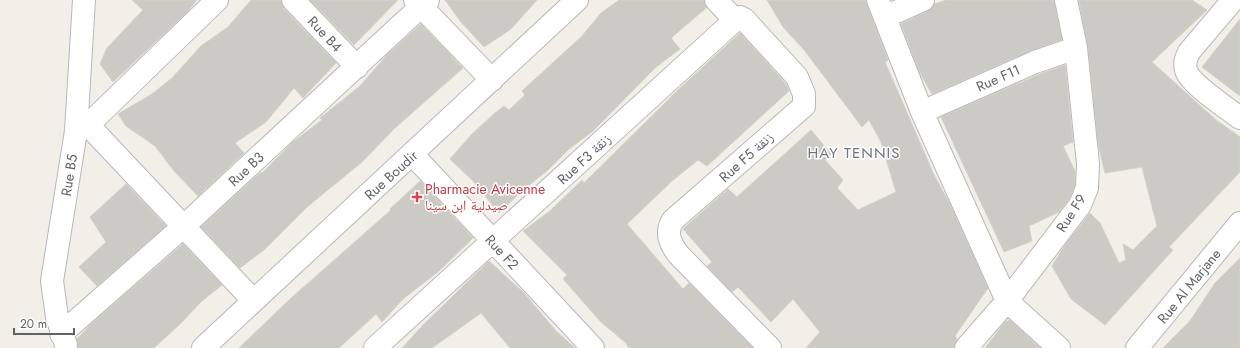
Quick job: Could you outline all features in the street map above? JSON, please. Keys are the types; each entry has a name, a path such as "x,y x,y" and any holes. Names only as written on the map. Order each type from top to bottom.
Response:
{"street":[{"path":"217,0 82,122 184,226 253,300"},
{"name":"Rue B4","path":"293,0 356,67"},
{"name":"Rue Boudir","path":"203,348 577,0"},
{"path":"716,0 737,19"},
{"path":"923,0 882,8 922,112 1006,301 1059,348"},
{"name":"Rue F9","path":"966,348 1006,301 1080,205 1087,188 1088,164 1076,48 1066,0"},
{"path":"1233,0 1195,45 1185,60 1186,72 1194,82 1240,118"},
{"name":"Rue B5","path":"64,341 54,302 52,281 82,122 81,1"},
{"path":"421,2 492,80"},
{"name":"Rue B3","path":"64,341 184,226 356,67 421,2"},
{"name":"Rue F5 زنقة","path":"737,19 744,19 776,52 797,77 802,87 804,106 673,220 668,228 668,234 673,247 678,254 770,348"},
{"name":"Rue F3 زنقة","path":"376,348 737,19"},
{"name":"Rue F11","path":"922,112 1035,62 1076,48"},
{"name":"Rue F2","path":"413,154 592,348"},
{"name":"Rue Al Marjane","path":"1137,348 1240,223"}],"building":[{"path":"132,0 197,0 187,12 113,82 100,64 107,48 143,10"},
{"path":"251,0 281,0 284,9 336,63 303,98 294,88 266,122 235,143 244,153 198,196 174,171 155,146 126,126 118,114 152,94 172,78 201,46 228,27"},
{"path":"310,0 398,0 354,45"},
{"path":"445,0 537,0 511,29 484,47 461,22"},
{"path":"619,0 704,0 706,8 671,38 680,49 656,67 593,131 569,149 548,170 523,190 499,213 473,181 450,159 472,134 495,113 504,106 509,110 525,95 522,91 582,36 601,13"},
{"path":"767,0 865,0 888,60 885,62 934,175 951,206 988,288 955,336 957,339 954,348 806,348 820,332 793,299 771,322 738,287 732,292 707,266 712,262 683,229 728,189 737,197 811,130 831,154 825,160 843,180 837,188 858,210 896,192 881,142 869,120 862,127 805,51 783,27"},
{"path":"947,0 1054,0 1062,40 1030,51 932,94 920,73 901,24 928,11 934,4"},
{"path":"1079,0 1192,0 1207,10 1152,62 1216,120 1240,137 1240,172 1169,247 1173,250 1105,325 1071,299 1052,266 1065,245 1090,213 1100,223 1119,263 1126,260 1123,244 1133,250 1157,226 1142,167 1105,173 1098,144 1088,47"},
{"path":"1240,19 1240,96 1202,67"},
{"path":"421,24 463,68 395,128 362,162 307,207 264,250 240,268 201,227 261,172 262,173 293,142 322,120 320,118 360,86 387,55"},
{"path":"740,33 786,84 789,91 707,166 698,160 672,181 627,224 683,289 689,283 753,348 629,348 626,343 601,322 563,279 567,275 523,231 550,211 582,180 584,183 677,91"},
{"path":"1065,65 1073,142 1063,146 1075,171 1075,185 1069,199 1059,212 1029,226 1032,241 1004,252 941,117 1040,74"},
{"path":"420,181 473,238 439,271 403,299 382,322 376,314 339,348 239,348 290,299 391,210 390,209"},
{"path":"126,184 166,226 97,286 79,267 106,242 90,217"},
{"path":"183,244 222,285 202,301 154,348 78,348 77,339 91,324"},
{"path":"1240,258 1240,348 1163,348 1190,321 1215,283"},
{"path":"489,261 523,292 556,331 575,348 510,348 481,313 432,348 402,348 424,324"},
{"path":"1010,320 1040,348 985,348 1005,322"}],"place":[{"name":"Pharmacie Avicenne صيدلية ابن سينا","path":"417,197"}],"district":[{"name":"HAY TENNIS","path":"854,153"}]}
